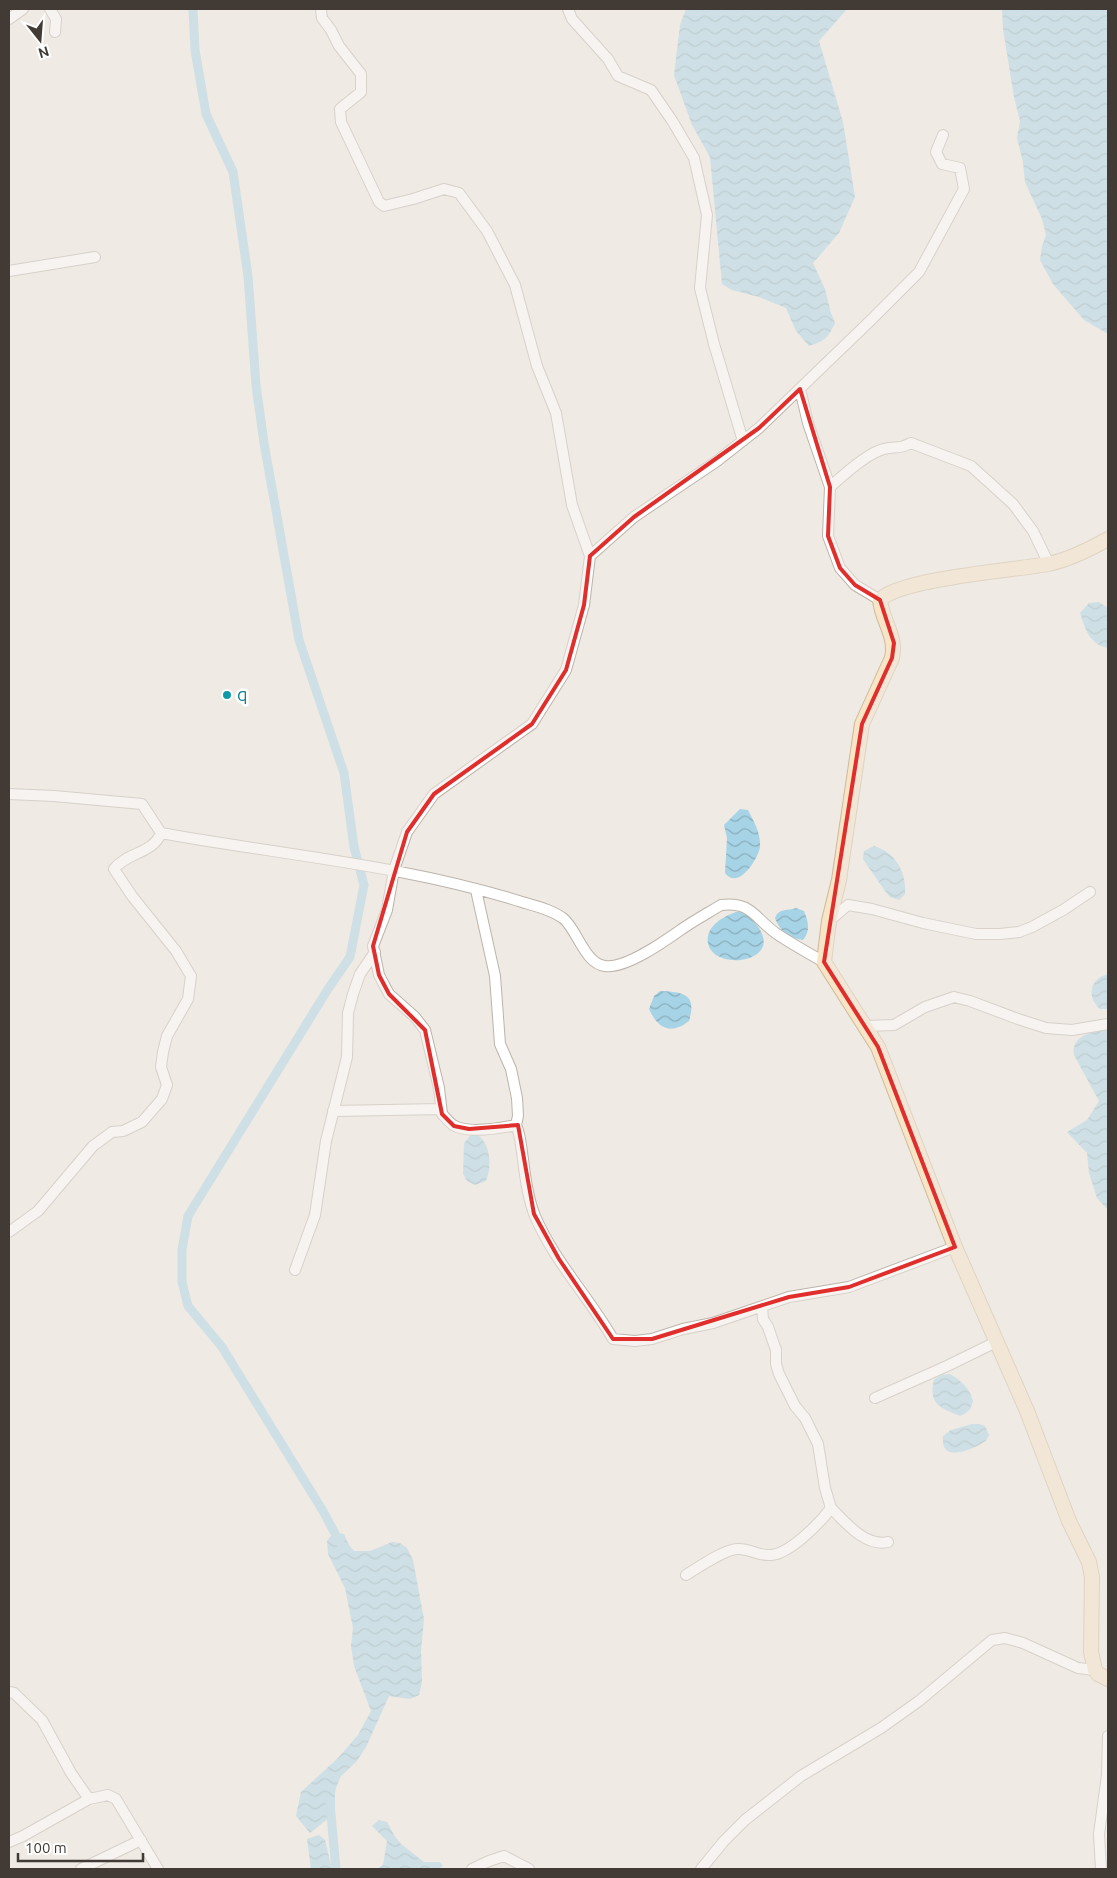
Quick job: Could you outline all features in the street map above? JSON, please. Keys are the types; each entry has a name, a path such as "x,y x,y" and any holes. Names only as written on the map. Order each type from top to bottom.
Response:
{"street":[{"path":"9,19 23,9"},
{"path":"50,9 56,19 55,32"},
{"path":"321,9 322,18 331,30 338,46 361,74 361,92 340,109 341,122 379,202 384,206 444,189 459,193 487,231 513,279 537,366 556,414 572,505 590,556 584,605 566,670 532,724 434,794 407,832 394,870 387,910 374,946 379,975 389,994 415,1017 425,1030 440,1088 442,1114 454,1126 469,1130 502,1128 516,1125"},
{"path":"568,9 572,19 608,59 618,76 651,90 694,158 706,215 700,288 714,344 743,441"},
{"path":"590,556 634,517 717,461 759,428 919,272 964,189 960,168 942,164 936,152 943,135"},
{"path":"9,271 95,256"},
{"path":"800,389 808,423 830,487 828,536 840,568 855,585 880,600"},
{"path":"830,487 872,454 884,448 901,448 911,444 925,448 971,466 1013,504 1033,531 1049,564"},
{"path":"824,962 829,921 839,880 862,724 894,650 894,642 881,610 880,600 883,596 903,588 1007,569 1049,564 1066,559 1108,539"},
{"path":"9,794 142,804 161,834 241,848 394,870 520,902 558,915 566,920 592,959 604,966 616,965 645,954 708,912 721,905 734,904 746,908 758,916 775,933 824,962 878,1047 955,1247 1027,1411 1069,1520 1089,1562 1092,1577 1091,1652 1095,1670 1098,1674 1108,1679"},
{"path":"9,1232 38,1211 93,1146 112,1132 124,1131 142,1122 162,1099 167,1085 161,1067 163,1052 167,1036 188,999 191,976 176,951 132,896 114,868 120,861 152,847 161,834"},
{"path":"476,890 495,976 500,1044 511,1070 517,1098 518,1116 516,1125 519,1132 524,1174 534,1214 554,1251 613,1339 635,1342 652,1339 682,1329 713,1323 789,1297 849,1287 955,1247"},
{"path":"829,921 848,905 872,909 923,923 957,928 976,934 1019,932 1063,910 1090,892"},
{"path":"295,1270 315,1215 326,1141 347,1057 348,1013 360,974 375,952"},
{"path":"866,1026 894,1025 925,1007 954,997 1046,1028 1072,1030 1108,1024"},
{"path":"333,1111 441,1109"},
{"path":"762,1307 763,1319 768,1327 776,1350 778,1374 795,1406 805,1418 818,1444 825,1488 831,1508 865,1539 884,1543 888,1542"},
{"path":"875,1398 996,1342"},
{"path":"686,1575 719,1556 737,1549 769,1556 781,1553 809,1531 831,1508"},
{"path":"701,1869 724,1841 745,1820 801,1776 881,1728 919,1701 992,1640 1005,1638 1023,1643 1078,1668 1095,1670"},
{"path":"9,1692 14,1693 42,1720 71,1773 89,1799"},
{"path":"1101,1869 1099,1834 1107,1775 1108,1736"},
{"path":"9,1842 24,1836 89,1799 108,1795 116,1799 158,1869"},
{"path":"81,1869 141,1840"},
{"path":"472,1869 504,1856 529,1869"}],"highlighted area":[{"path":"800,389 830,487 828,536 840,568 855,585 880,600 894,643 892,658 862,724 824,962 878,1047 955,1247 849,1287 789,1297 652,1339 613,1339 559,1259 534,1214 518,1125 469,1129 454,1126 442,1114 425,1030 389,994 379,975 373,946 407,832 434,794 532,724 566,670 584,605 590,556 634,517 759,428"}],"water":[{"path":"686,9 847,9 819,41 843,122 855,197 839,233 813,263 825,289 835,323 825,338 809,346 796,331 786,308 759,297 732,290 722,284 710,157 692,125 674,75 680,25"},
{"path":"1002,9 1108,9 1108,334 1084,320 1053,284 1040,260 1046,235 1042,219 1025,182 1023,162 1017,138 1020,121 1014,97 1003,29"},
{"path":"1099,602 1108,608 1108,648 1097,644 1089,635 1080,613 1089,603"},
{"path":"740,809 748,810 755,823 760,847 756,859 747,871 741,876 730,878 725,873 727,838 724,825"},
{"path":"874,846 894,858 902,871 905,894 899,900 890,897 863,859 864,851"},
{"path":"796,908 804,911 808,922 808,930 803,940 786,934 775,918 781,911"},
{"path":"736,912 744,912 760,930 764,943 758,953 747,959 733,960 719,957 710,949 708,936 712,927 723,918"},
{"path":"1108,974 1108,1009 1100,1009 1093,999 1092,988 1097,979"},
{"path":"660,991 676,992 690,1000 691,1012 689,1021 671,1029 666,1028 657,1021 649,1009 654,996"},
{"path":"1102,1030 1108,1031 1108,1210 1097,1198 1089,1173 1087,1153 1067,1132 1087,1120 1099,1101 1074,1055 1075,1044 1081,1037"},
{"path":"475,1133 487,1148 489,1168 486,1181 475,1185 467,1181 463,1174 464,1143"},
{"path":"950,1374 964,1385 973,1401 969,1410 960,1416 942,1408 933,1395 934,1380 941,1375"},
{"path":"972,1424 985,1426 989,1435 986,1441 966,1451 952,1452 947,1450 943,1445 943,1436 951,1430"},
{"path":"334,1532 344,1534 354,1551 370,1551 392,1542 400,1543 407,1548 413,1560 424,1619 421,1651 422,1682 419,1695 410,1699 389,1696 366,1747 356,1762 341,1776 335,1792 334,1811 329,1818 310,1833 296,1816 301,1792 338,1758 358,1735 371,1711 354,1666 351,1646 353,1628 345,1588 328,1554 327,1541"},
{"path":"379,1820 387,1822 401,1844 424,1862 440,1862 443,1866 437,1869 377,1869 383,1865 387,1841 372,1826"},
{"path":"319,1835 325,1840 332,1869 311,1869 307,1839"}],"waterway":[{"path":"193,9 195,50 206,114 233,172 248,276 256,385 264,443 299,640 344,773 354,847 364,885 350,957 328,989 188,1216 182,1250 182,1282 188,1306 222,1347 323,1511 340,1543"},
{"path":"330,1804 336,1869"}],"place":[{"name":"q","path":"227,695"}]}
